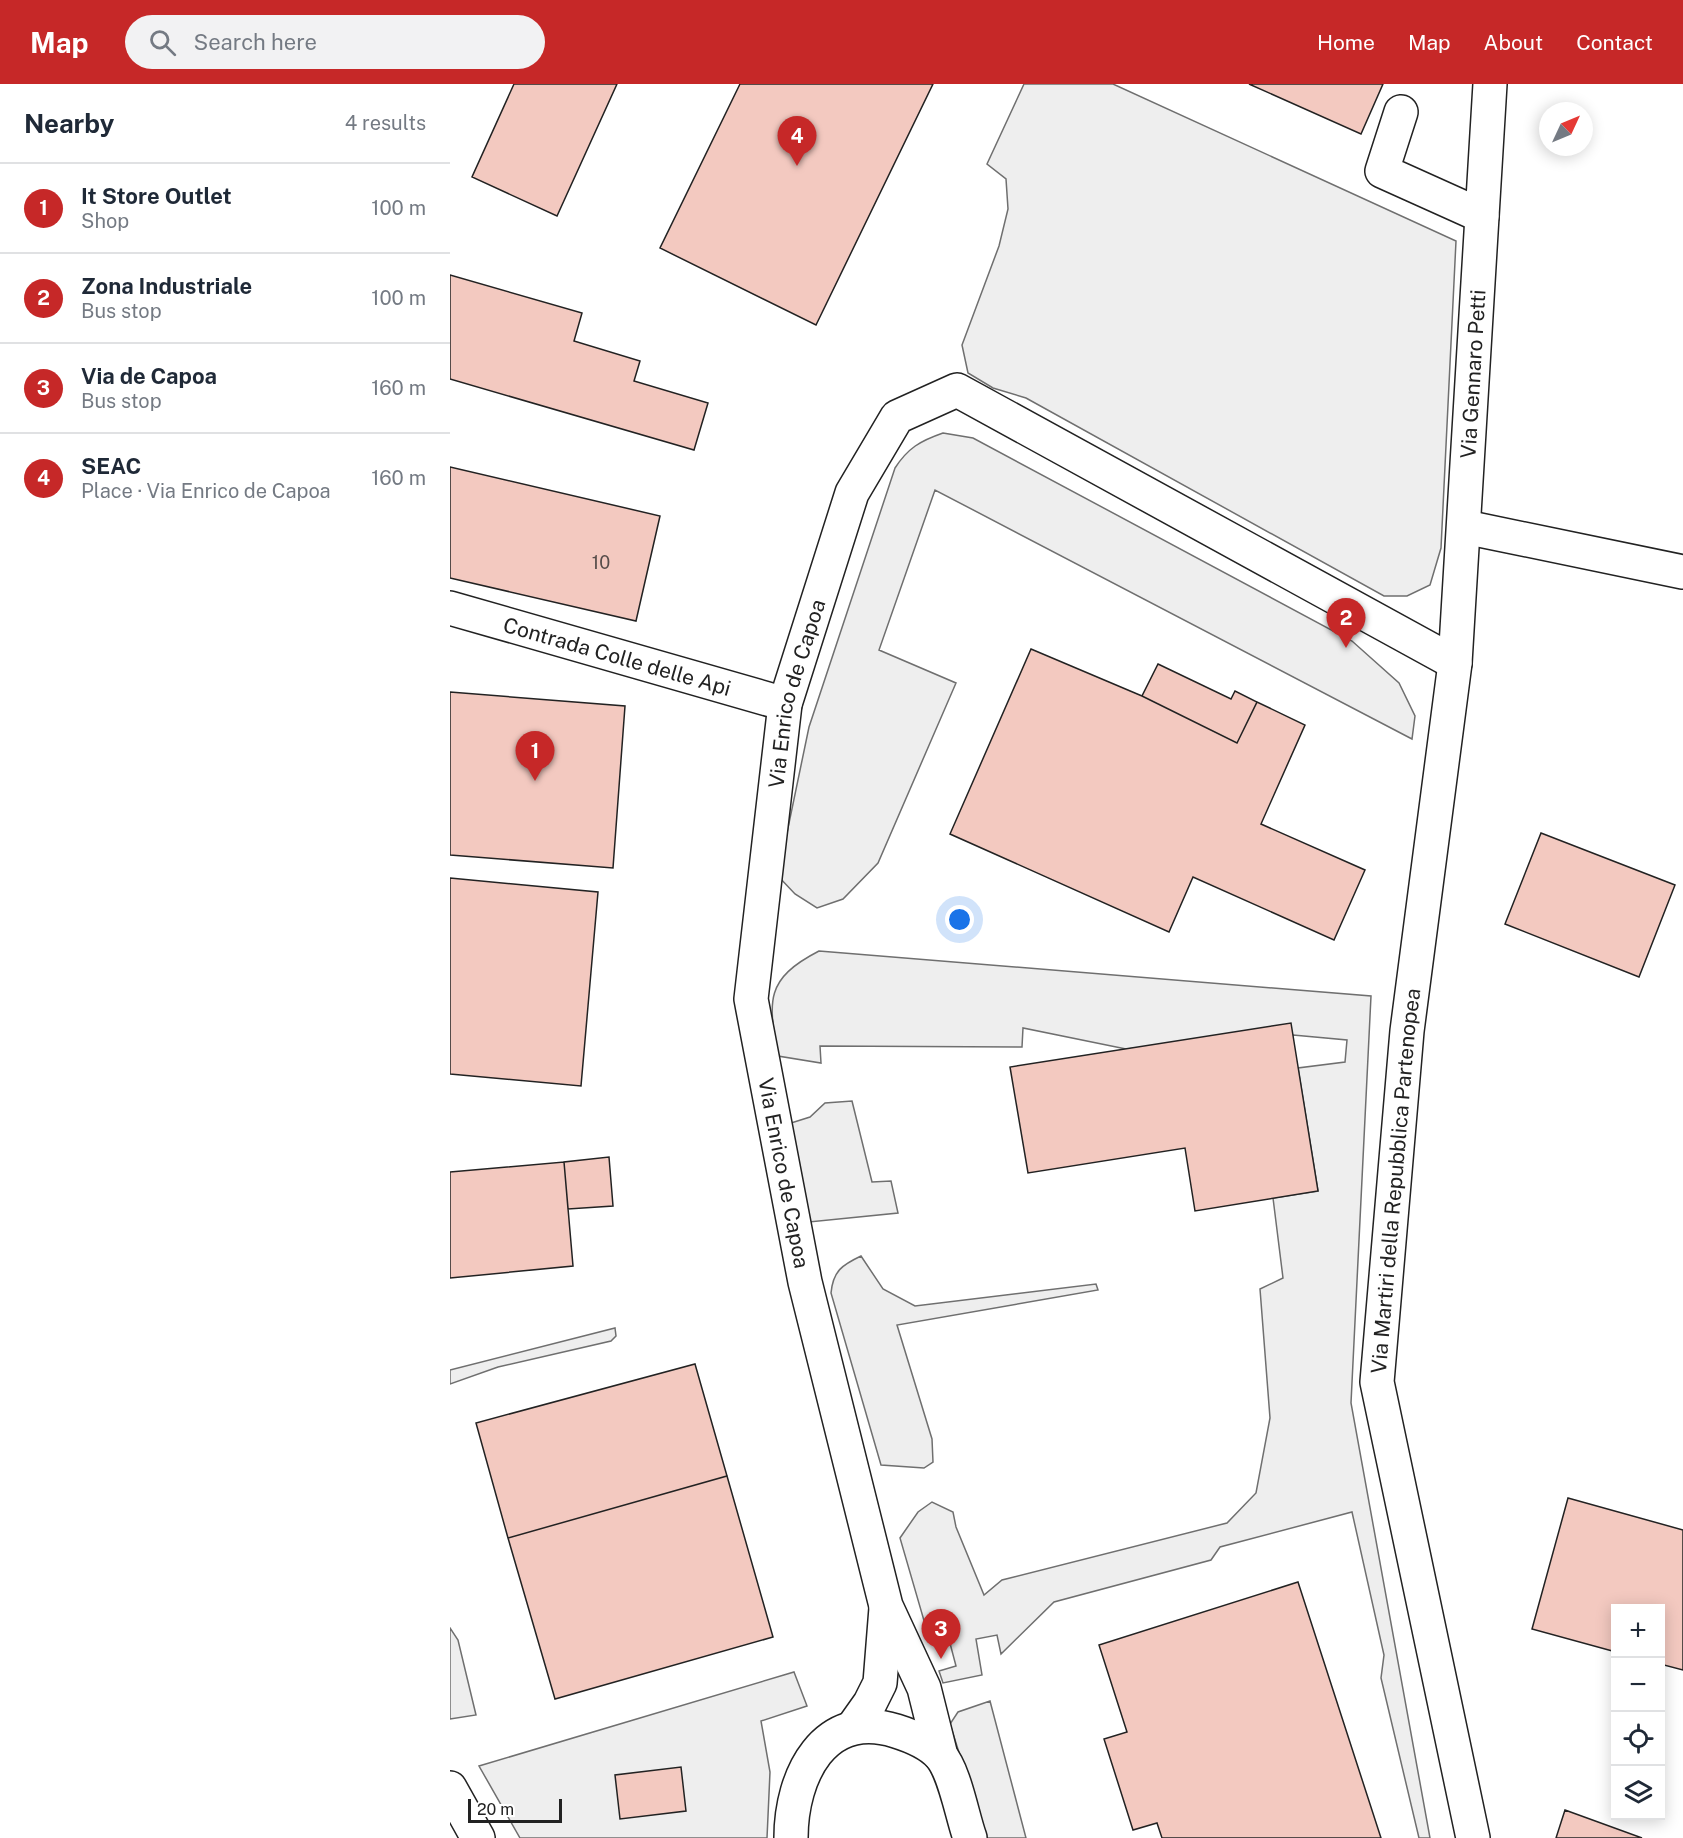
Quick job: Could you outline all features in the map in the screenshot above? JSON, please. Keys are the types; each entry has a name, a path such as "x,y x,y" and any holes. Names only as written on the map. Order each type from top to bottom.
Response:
{"street":[{"name":"Via Gennaro Petti","path":"1455,663 1490,84"},
{"path":"1401,112 1382,171 1482,216"},
{"name":"Via Enrico de Capoa","path":"970,1838 951,1777 941,1756 924,1688 886,1606 805,1282 751,999 786,704 852,493 897,417 957,390 1455,663"},
{"path":"1465,527 1683,572"},
{"name":"Contrada Colle delle Api","path":"450,608 786,704"},
{"name":"Via Martiri della Repubblica Partenopea","path":"1455,663 1407,1031 1377,1382 1473,1838"},
{"name":"Via Enrico de Capoa","path":"853,1727 870,1703 880,1683 886,1606"},
{"path":"791,1838 791,1819 799,1783 812,1756 823,1744 853,1727 873,1725 917,1738 941,1756"},
{"path":"450,1788 478,1838"}],"shaded area":[{"path":"1024,84 1113,84 1456,241 1441,548 1430,585 1407,596 1384,596 1026,398 993,388 968,373 962,345 999,246 1008,209 1006,179 987,164"},
{"path":"943,433 973,438 1352,641 1399,683 1415,716 1412,739 935,490 879,650 956,683 878,863 843,899 817,908 795,894 778,876 809,727 895,468 915,446"},
{"path":"819,951 1371,996 1351,1403 1430,1838 1419,1838 1381,1678 1384,1655 1352,1512 1220,1547 1211,1560 1054,1602 1001,1654 997,1635 976,1639 982,1675 943,1683 939,1671 956,1666 946,1628 927,1631 900,1538 918,1512 932,1502 953,1512 956,1527 984,1595 1002,1580 1227,1523 1256,1493 1270,1418 1260,1289 1283,1278 1273,1198 1318,1191 1298,1068 1345,1062 1347,1040 1293,1035 1126,1049 1023,1028 1022,1047 820,1046 821,1063 778,1056 772,1006 774,993 788,971"},
{"path":"852,1101 872,1182 891,1181 898,1213 809,1222 791,1123 810,1117 825,1103"},
{"path":"861,1256 883,1289 915,1306 1096,1284 1098,1290 897,1325 932,1439 933,1462 924,1468 881,1465 831,1293 836,1274 849,1262"},
{"path":"615,1328 616,1336 611,1341 498,1367 450,1384 450,1370"},
{"path":"450,1628 458,1640 476,1715 450,1719"},
{"path":"794,1672 807,1706 761,1721 770,1772 767,1838 520,1838 479,1766"},
{"path":"990,1701 1026,1838 986,1838 950,1724 958,1712"}],"building":[{"path":"514,84 617,84 557,216 472,177"},
{"path":"740,84 933,84 816,325 660,248"},
{"path":"1249,84 1383,84 1361,134"},
{"path":"450,275 582,313 574,341 640,361 634,381 708,403 694,450 450,379"},
{"path":"450,467 660,516 636,621 450,578"},
{"path":"1031,649 1142,696 1237,743 1257,702 1305,725 1261,824 1365,870 1334,940 1193,877 1169,932 950,834"},
{"path":"1158,664 1231,699 1235,691 1257,702 1237,743 1142,696"},
{"path":"450,692 625,706 613,868 450,855"},
{"path":"1541,833 1675,885 1639,977 1505,924"},
{"path":"450,878 598,892 581,1086 450,1074"},
{"path":"1291,1023 1318,1191 1195,1211 1185,1148 1028,1173 1010,1067"},
{"path":"609,1157 613,1206 568,1209 564,1162"},
{"path":"564,1162 573,1266 450,1278 450,1172"},
{"path":"695,1364 727,1476 508,1538 476,1423"},
{"path":"727,1476 773,1637 555,1699 508,1538"},
{"path":"1568,1498 1683,1530 1683,1670 1665,1665 1665,1604 1611,1604 1611,1651 1532,1629"},
{"path":"1298,1582 1381,1838 1162,1838 1157,1823 1133,1830 1104,1739 1127,1732 1099,1645"},
{"path":"681,1767 686,1811 620,1819 615,1775"},
{"path":"1565,1810 1642,1838 1556,1838"}],"place":[{"name":"SEAC","path":"797,166"},
{"name":"Zona Industriale","path":"1346,648"},
{"name":"It Store Outlet","path":"535,781"},
{"name":"Via de Capoa","path":"941,1659"}]}
